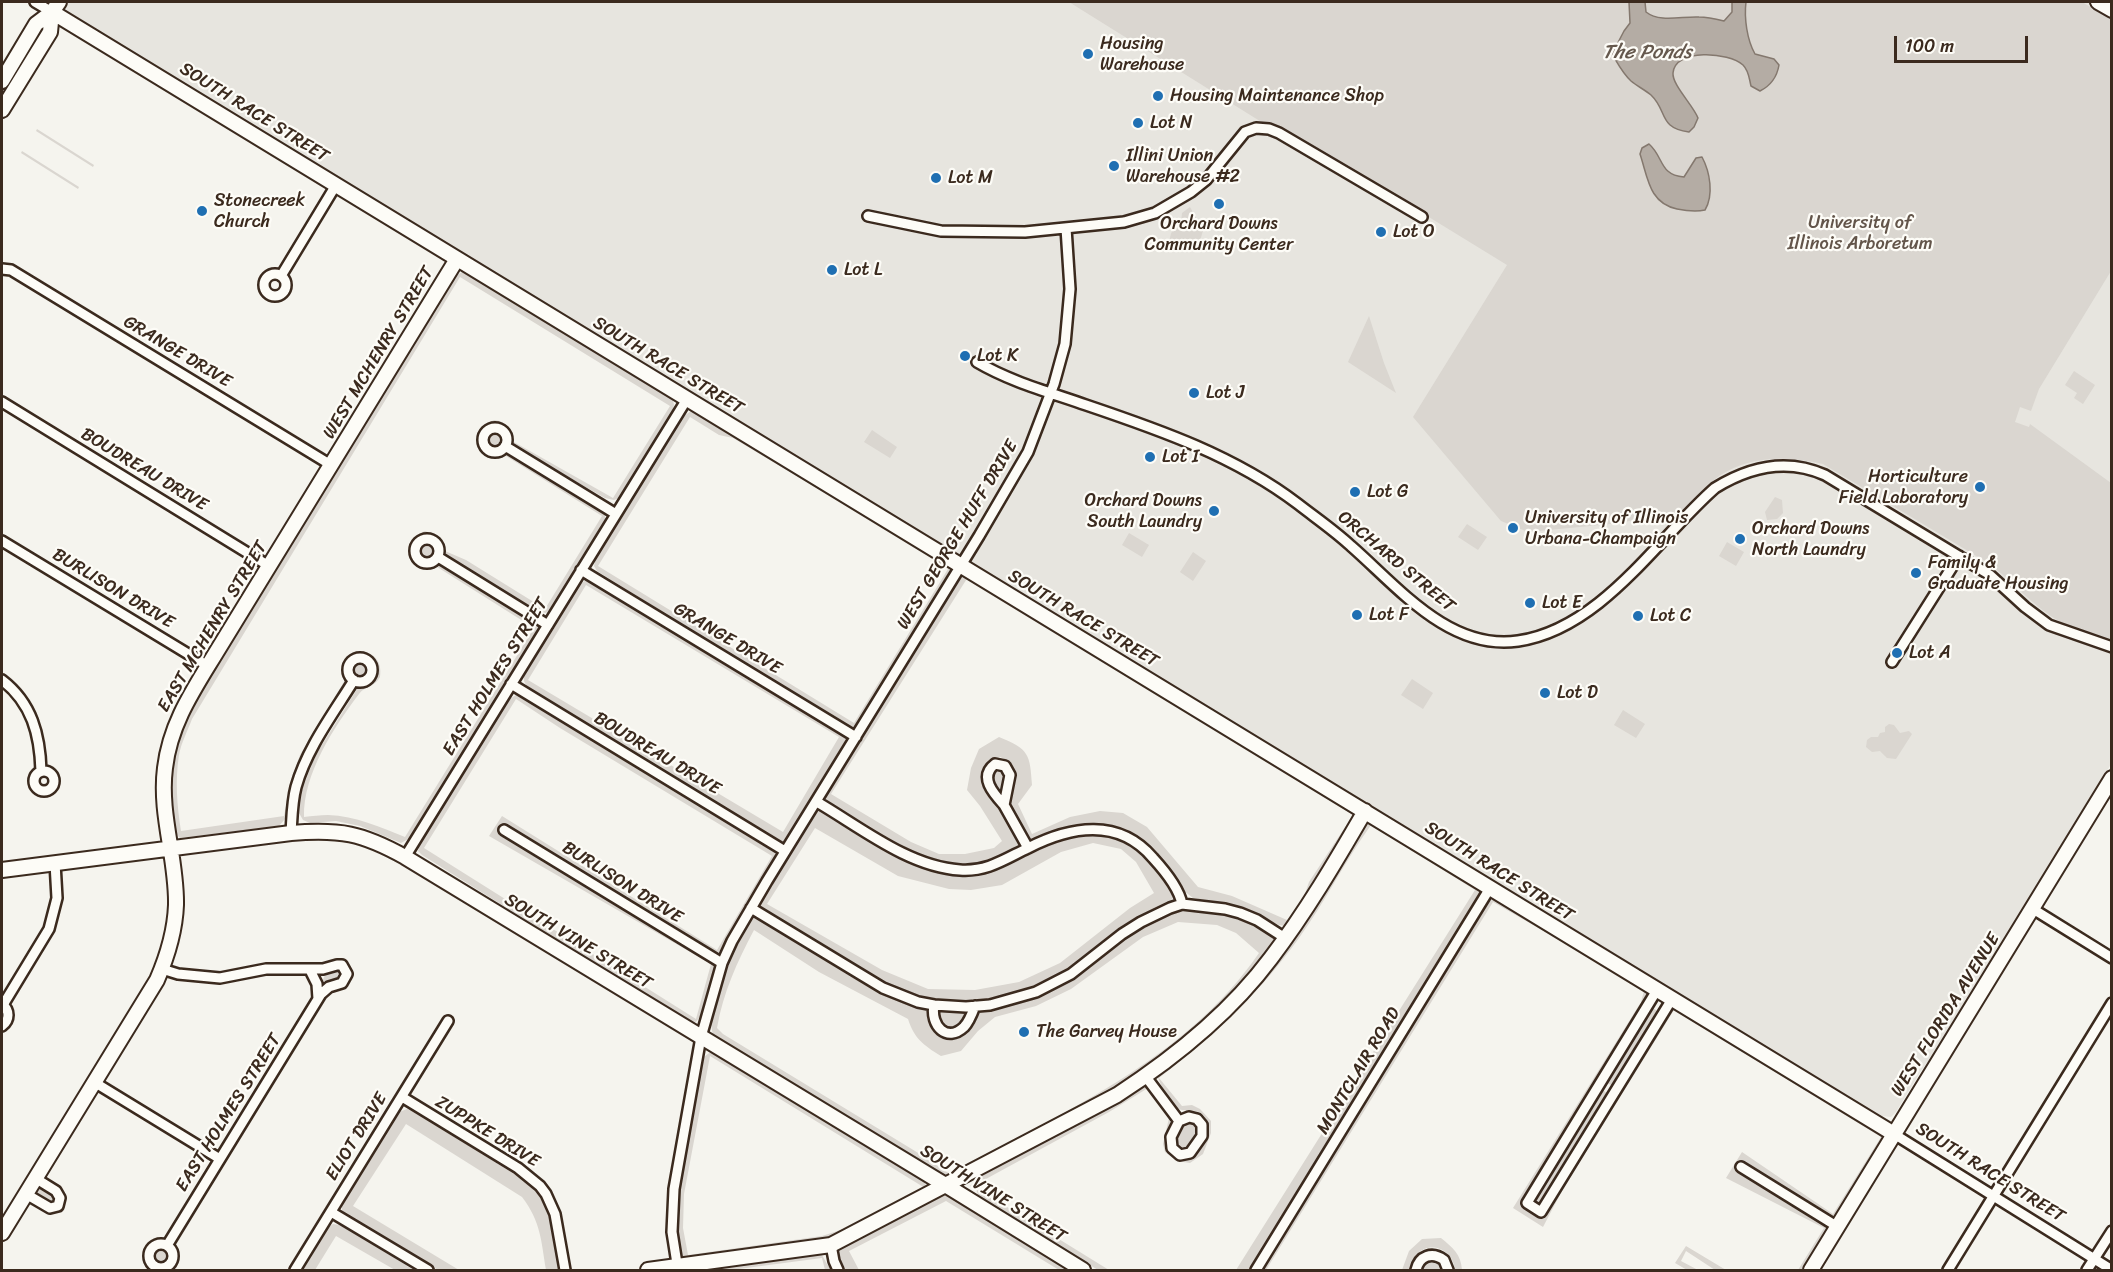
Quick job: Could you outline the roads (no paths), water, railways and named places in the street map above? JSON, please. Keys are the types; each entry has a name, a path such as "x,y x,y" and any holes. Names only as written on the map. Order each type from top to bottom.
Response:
{"street":[{"name":"SOUTH RACE STREET","path":"35,2 55,7 336,185 1894,1134 2112,1270"},
{"path":"2098,2 2112,10"},
{"path":"2,81 36,24 55,7"},
{"path":"2,110 50,32 55,7"},
{"path":"868,216 941,231 1024,232 1124,222 1155,213 1177,202 1206,180 1245,132 1256,128 1269,129 1293,140 1422,217"},
{"path":"280,276 336,185"},
{"name":"WEST GEORGE HUFF DRIVE","path":"678,1268 672,1232 674,1189 700,1037 722,963 732,941 785,851 1018,472 1028,452 1050,394 1065,344 1069,267 1066,228"},
{"name":"WEST MCHENRY STREET","path":"331,465 457,259"},
{"name":"GRANGE DRIVE","path":"3,269 21,276 331,465"},
{"name":"ORCHARD STREET","path":"977,362 1050,394 1167,432 1215,453 1286,495 1324,523 1439,622 1469,637 1502,642 1530,639 1546,634 1573,620 1611,592 1715,488 1756,469 1788,466 1812,470 1849,489 1959,556 2000,583 2025,607 2049,625 2112,647"},
{"name":"EAST HOLMES STREET","path":"405,857 687,399"},
{"name":"BOUDREAU DRIVE","path":"2,402 269,566"},
{"path":"506,446 616,514"},
{"name":"EAST MCHENRY STREET","path":"2,1233 162,969 171,939 176,905 164,789 168,749 178,717 331,465"},
{"name":"BURLISON DRIVE","path":"2,541 208,666"},
{"path":"1893,662 1959,556"},
{"path":"438,557 548,625"},
{"name":"GRANGE DRIVE","path":"581,570 856,737"},
{"path":"2,680 16,693 34,722 40,747 41,771"},
{"path":"291,833 293,802 303,767 354,680"},
{"name":"BOUDREAU DRIVE","path":"511,684 785,851"},
{"name":"WEST FLORIDA AVENUE","path":"1811,1270 2112,778"},
{"path":"817,802 912,859 945,869 978,870 992,867 1061,834 1096,829 1123,835 1144,846 1178,893 1182,904"},
{"path":"1004,805 1028,848"},
{"path":"648,1270 678,1268 831,1245 947,1186 1117,1095 1146,1077 1206,1028 1270,959 1302,914 1365,811"},
{"name":"BURLISON DRIVE","path":"504,830 722,963"},
{"name":"SOUTH VINE STREET","path":"2,870 291,833 323,831 349,833 382,844 1083,1270"},
{"path":"2,1026 8,1016 6,1008 2,1005 49,929 57,898 55,863"},
{"name":"MONTCLAIR ROAD","path":"1256,1270 1490,888"},
{"path":"751,908 883,988 918,1002 934,1005 975,1006 1017,998 1057,983 1071,975 1122,934 1141,922 1182,904 1240,913 1264,924 1285,938"},
{"path":"2033,909 2112,958"},
{"path":"162,969 178,974 220,978 274,968 310,970 323,969 337,964 346,969 347,974 342,983 329,987 318,999"},
{"path":"310,970 317,984 318,999"},
{"path":"1657,990 1527,1203 1541,1212 1672,999"},
{"name":"EAST HOLMES STREET","path":"168,1244 318,999"},
{"path":"1948,1270 2112,1003"},
{"path":"934,1005 932,1015 935,1025 942,1032 952,1033 963,1029 975,1006"},
{"name":"ELIOT DRIVE","path":"295,1270 448,1021"},
{"path":"1146,1077 1179,1120"},
{"path":"94,1082 220,1159"},
{"path":"1600,1084 1614,1093"},
{"name":"ZUPPKE DRIVE","path":"402,1097 518,1168 540,1186 555,1214 564,1270"},
{"path":"1741,1167 1838,1227"},
{"path":"26,1194 50,1208 58,1206 60,1198 56,1191 35,1178"},
{"path":"331,1212 428,1270"},
{"path":"2087,1270 2112,1231"},
{"path":"831,1245 838,1270"},
{"path":"1416,1270 1424,1257 1435,1255 1444,1260 1448,1270"}],"water":[{"name":"The Ponds","path":"1629,2 1645,2 1646,12 1658,17 1702,17 1724,21 1732,12 1732,2 1746,2 1745,15 1752,48 1755,54 1774,59 1779,65 1775,77 1767,87 1760,91 1751,86 1747,70 1736,61 1715,55 1692,56 1683,59 1676,65 1674,78 1698,118 1689,132 1672,127 1656,101 1628,78 1612,54 1630,23"},
{"path":"1649,144 1666,169 1676,176 1684,177 1696,158 1702,157 1710,184 1708,204 1705,210 1677,209 1668,206 1655,195 1640,154 1642,148"}],"place":[{"name":"Housing Warehouse","path":"1088,54"},
{"name":"Housing Maintenance Shop","path":"1158,96"},
{"name":"Lot N","path":"1138,123"},
{"name":"Illini Union Warehouse #2","path":"1114,166"},
{"name":"Lot M","path":"936,178"},
{"name":"Orchard Downs Community Center","path":"1219,204"},
{"name":"Stonecreek Church","path":"202,211"},
{"name":"Lot O","path":"1381,232"},
{"name":"Lot L","path":"832,270"},
{"name":"Lot K","path":"965,356"},
{"name":"Lot J","path":"1194,393"},
{"name":"Lot I","path":"1150,457"},
{"name":"Horticulture Field Laboratory","path":"1980,487"},
{"name":"Lot G","path":"1355,492"},
{"name":"Orchard Downs South Laundry","path":"1214,511"},
{"name":"University of Illinois Urbana-Champaign","path":"1513,528"},
{"name":"Orchard Downs North Laundry","path":"1740,539"},
{"name":"Family & Graduate Housing","path":"1916,573"},
{"name":"Lot E","path":"1530,603"},
{"name":"Lot F","path":"1357,615"},
{"name":"Lot C","path":"1638,616"},
{"name":"Lot A","path":"1897,653"},
{"name":"Lot D","path":"1545,693"},
{"name":"The Garvey House","path":"1024,1032"}],"park label":[{"name":"University of Illinois Arboretum","path":"1860,233"}]}
